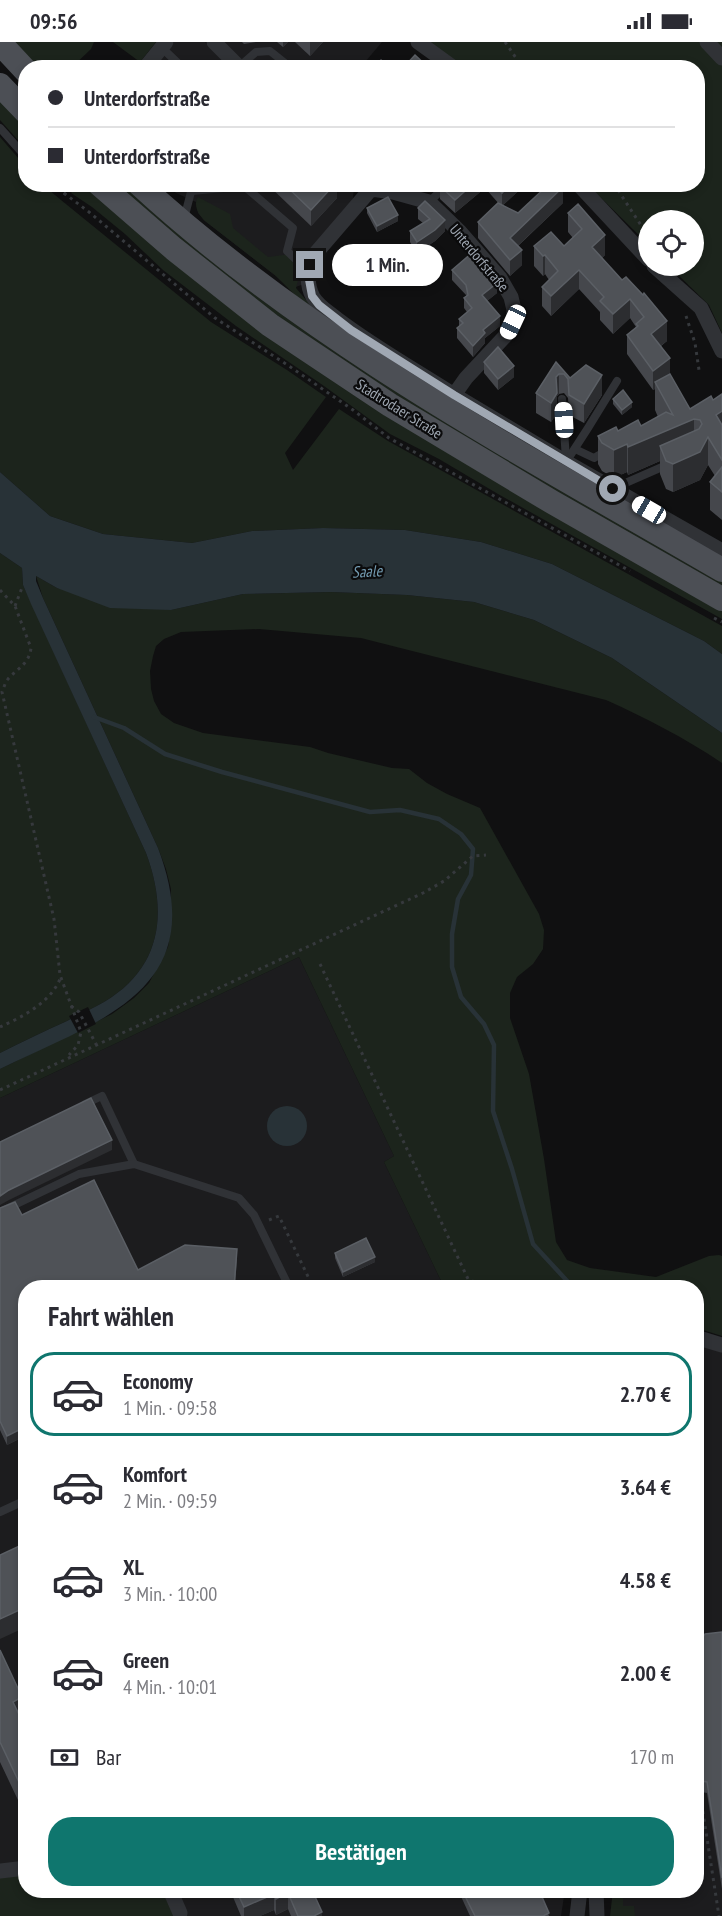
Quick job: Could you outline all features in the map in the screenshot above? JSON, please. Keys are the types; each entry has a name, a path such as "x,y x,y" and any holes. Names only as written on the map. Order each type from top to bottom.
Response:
{"main road":[{"path":"0,43 18,62"},
{"path":"0,85 18,104"},
{"name":"Stadtrodaer Straße","path":"108,192 174,249 270,325 381,399 552,502 722,599"},
{"name":"Stadtrodaer Straße","path":"148,192 183,224 295,310 351,349 543,468 722,570"}],"street":[{"path":"214,42 233,60"},
{"path":"418,42 443,60"},
{"path":"707,42 722,58"},
{"path":"151,60 163,45"},
{"name":"Unterdorfstraße","path":"308,270 316,253 365,192"},
{"name":"Unterdorfstraße","path":"393,192 429,202 460,232 500,279 511,297 514,310 513,322 508,333 466,378 454,395"},
{"path":"585,192 638,248"},
{"path":"308,270 312,296 319,305 351,330 454,395 570,455 613,489 722,552"},
{"path":"665,276 701,308 722,351"},
{"path":"704,1340 722,1345"},
{"path":"0,1871 18,1869"},
{"path":"173,1898 180,1913"},
{"path":"577,1916 579,1898"},
{"path":"597,1898 597,1916"}],"lane":[{"path":"163,45 176,60"},
{"path":"247,60 256,52 270,51 281,60"},
{"path":"0,128 18,148"},
{"path":"183,224 191,192"},
{"path":"251,192 293,228 286,251 308,270"},
{"path":"429,202 440,192"},
{"path":"570,455 616,381"},
{"path":"562,399 570,455"},
{"path":"570,455 594,458 611,448"},
{"path":"613,489 675,461"},
{"path":"82,1105 102,1095 134,1164"},
{"path":"0,1212 79,1174 134,1164 239,1198 254,1215 286,1280"},
{"path":"0,1512 18,1504"}],"path":[{"path":"505,42 518,60"},
{"path":"619,192 638,220"},
{"path":"684,311 695,343 699,370"},
{"path":"15,606 23,585"},
{"path":"0,590 15,606 31,648 30,656 24,665 6,680 2,692 54,919 60,978 81,1032 78,1045 65,1058"},
{"path":"0,1090 423,893 444,881 472,856 486,855"},
{"path":"320,964 470,1280"},
{"path":"0,1027 33,1010 47,997 60,978"},
{"path":"70,1005 78,1012 96,1044"},
{"path":"259,1225 279,1216 311,1280"},
{"path":"704,1819 719,1916"}],"shaded area":[{"path":"10,42 94,42 91,49 79,60 29,60"},
{"path":"113,42 156,42 142,60 137,60"},
{"path":"174,42 205,42 225,60 160,60"},
{"path":"222,42 382,42 367,60 241,60"},
{"path":"428,42 722,42 722,333 709,305 679,276 704,276 704,210 638,210 638,234 595,192 705,192 705,60 454,60"},
{"path":"0,95 18,115 18,140 0,120"},
{"path":"0,137 18,158 18,192 52,192 211,322 326,397 285,453 293,470 339,409 388,441 722,626 722,654 704,641 552,564 481,542 405,530 323,528 252,531 192,543 103,534 50,516 0,472"},
{"path":"93,192 120,217 722,609 722,619 439,459 390,434 236,326 163,270 92,207 71,193"},
{"path":"122,192 133,192 165,222 722,580 722,588 526,477 295,331 219,274"},
{"path":"354,192 353,200 304,284 290,289 205,221 198,213 196,202 176,193"},
{"path":"198,197 230,214 233,228 268,257 291,254 301,269 296,288 312,307 205,221 197,209"},
{"path":"0,553 22,568 23,585 146,853 157,896 158,917 149,955 138,973 123,988 99,1005 0,1053"},
{"path":"36,576 57,588 171,610 243,594 331,592 407,595 474,602 534,620 612,658 722,733 722,763 665,729 606,700 361,638 259,629 181,632 164,639 156,646 150,671 154,701 161,714 174,723 203,733 310,747 392,768 409,769 427,783 447,794 480,808 539,914 544,930 543,949 533,964 517,977 510,993 510,1018 529,1074 556,1242 567,1260 590,1268 656,1277 709,1256 722,1256 722,1336 704,1330 704,1280 441,1280 384,1162 394,1156 299,957 0,1098 0,1069 112,1014 134,998 149,983 168,947 171,927 171,889 158,848 43,598"},
{"path":"299,957 394,1156 384,1162 441,1280 18,1280 18,1898 564,1898 561,1916 0,1916 0,1098"},
{"path":"704,1337 722,1340 722,1916 614,1916 615,1898 704,1898"},
{"path":"18,1875 18,1898 166,1898 176,1916 0,1916 0,1877"},
{"path":"612,1898 623,1898 623,1906 634,1906 635,1916 610,1916"}],"water":[{"name":"Saale","path":"0,472 50,516 103,534 192,543 252,531 323,528 405,530 481,542 552,564 704,641 722,654 722,733 612,658 534,620 474,602 407,595 331,592 243,594 171,610 110,608 57,588 36,576 43,598 158,848 171,896 170,935 159,967 138,993 109,1015 0,1069 0,1053 99,1005 123,988 138,973 149,955 158,917 157,896 146,853 31,604 23,585 22,568 0,553"},
{"path":"287,1106 295,1107 301,1112 306,1118 306,1134 301,1140 295,1145 287,1146 279,1145 273,1140 268,1134 267,1126 268,1118 273,1112 279,1107"}],"pier":[{"path":"88,1007 96,1024 78,1033 69,1016"}],"building":[{"path":"415,55 420,60 410,60"},
{"path":"292,192 328,192 311,210"},
{"path":"446,192 464,192 455,200"},
{"path":"540,192 558,192 510,238 522,250 510,260 478,222 498,203 518,213"},
{"path":"388,197 398,215 377,226 367,208"},
{"path":"425,201 445,220 417,242 410,231 430,219 418,208"},
{"path":"578,204 605,235 592,247 622,280 626,277 643,295 644,293 667,321 651,334 670,358 653,371 627,335 638,326 636,324 644,317 630,299 613,314 600,301 604,297 579,270 551,296 542,287 558,271 534,246 551,232 564,246 582,229 568,213"},
{"path":"366,247 377,265 360,276 349,258"},
{"path":"473,252 497,283 482,295 500,316 483,330 485,333 473,346 457,328 463,323 459,319 472,308 464,298 468,295 466,285 452,270"},
{"path":"498,347 514,366 498,379 484,362"},
{"path":"556,362 570,378 586,365 602,375 584,404 569,395 568,379 564,374 556,377 557,393 551,403 536,393"},
{"path":"670,374 690,409 711,396 713,400 722,394 722,411 716,415 722,425 722,460 708,437 700,452 673,464 666,461 660,446 699,429 702,424 700,420 694,419 628,447 627,444 614,450 602,443 598,436 616,427 618,431 638,420 641,426 666,412 673,415 655,382"},
{"path":"623,390 632,402 622,410 613,399"},
{"path":"722,467 722,492 710,482"},
{"path":"91,1098 112,1140 0,1196 0,1142"},
{"path":"94,1180 138,1270 185,1245 237,1249 235,1280 18,1280 18,1430 7,1436 0,1421 0,1208 15,1202 22,1215"},
{"path":"366,1238 375,1257 343,1272 335,1253"},
{"path":"18,1547 18,1611 0,1619 0,1555"},
{"path":"722,1632 722,1878 707,1782 704,1781 705,1634"},
{"path":"0,1650 18,1688 18,1699 13,1702 18,1712 18,1780 0,1742"},
{"path":"240,1898 265,1898 244,1907"},
{"path":"290,1898 316,1898 322,1912 314,1916 298,1916"},
{"path":"466,1898 542,1898 549,1913 543,1916 475,1916"}],"waterway":[{"path":"94,717 124,728 165,754 222,772 370,812 400,810 439,819 461,834 473,849 471,875 458,899 452,934 452,967 461,997 484,1024 494,1045 493,1111 533,1244 566,1280"}],"route":[{"path":"310,265 308,274 312,296 319,305 351,330 454,395 613,489"}]}
